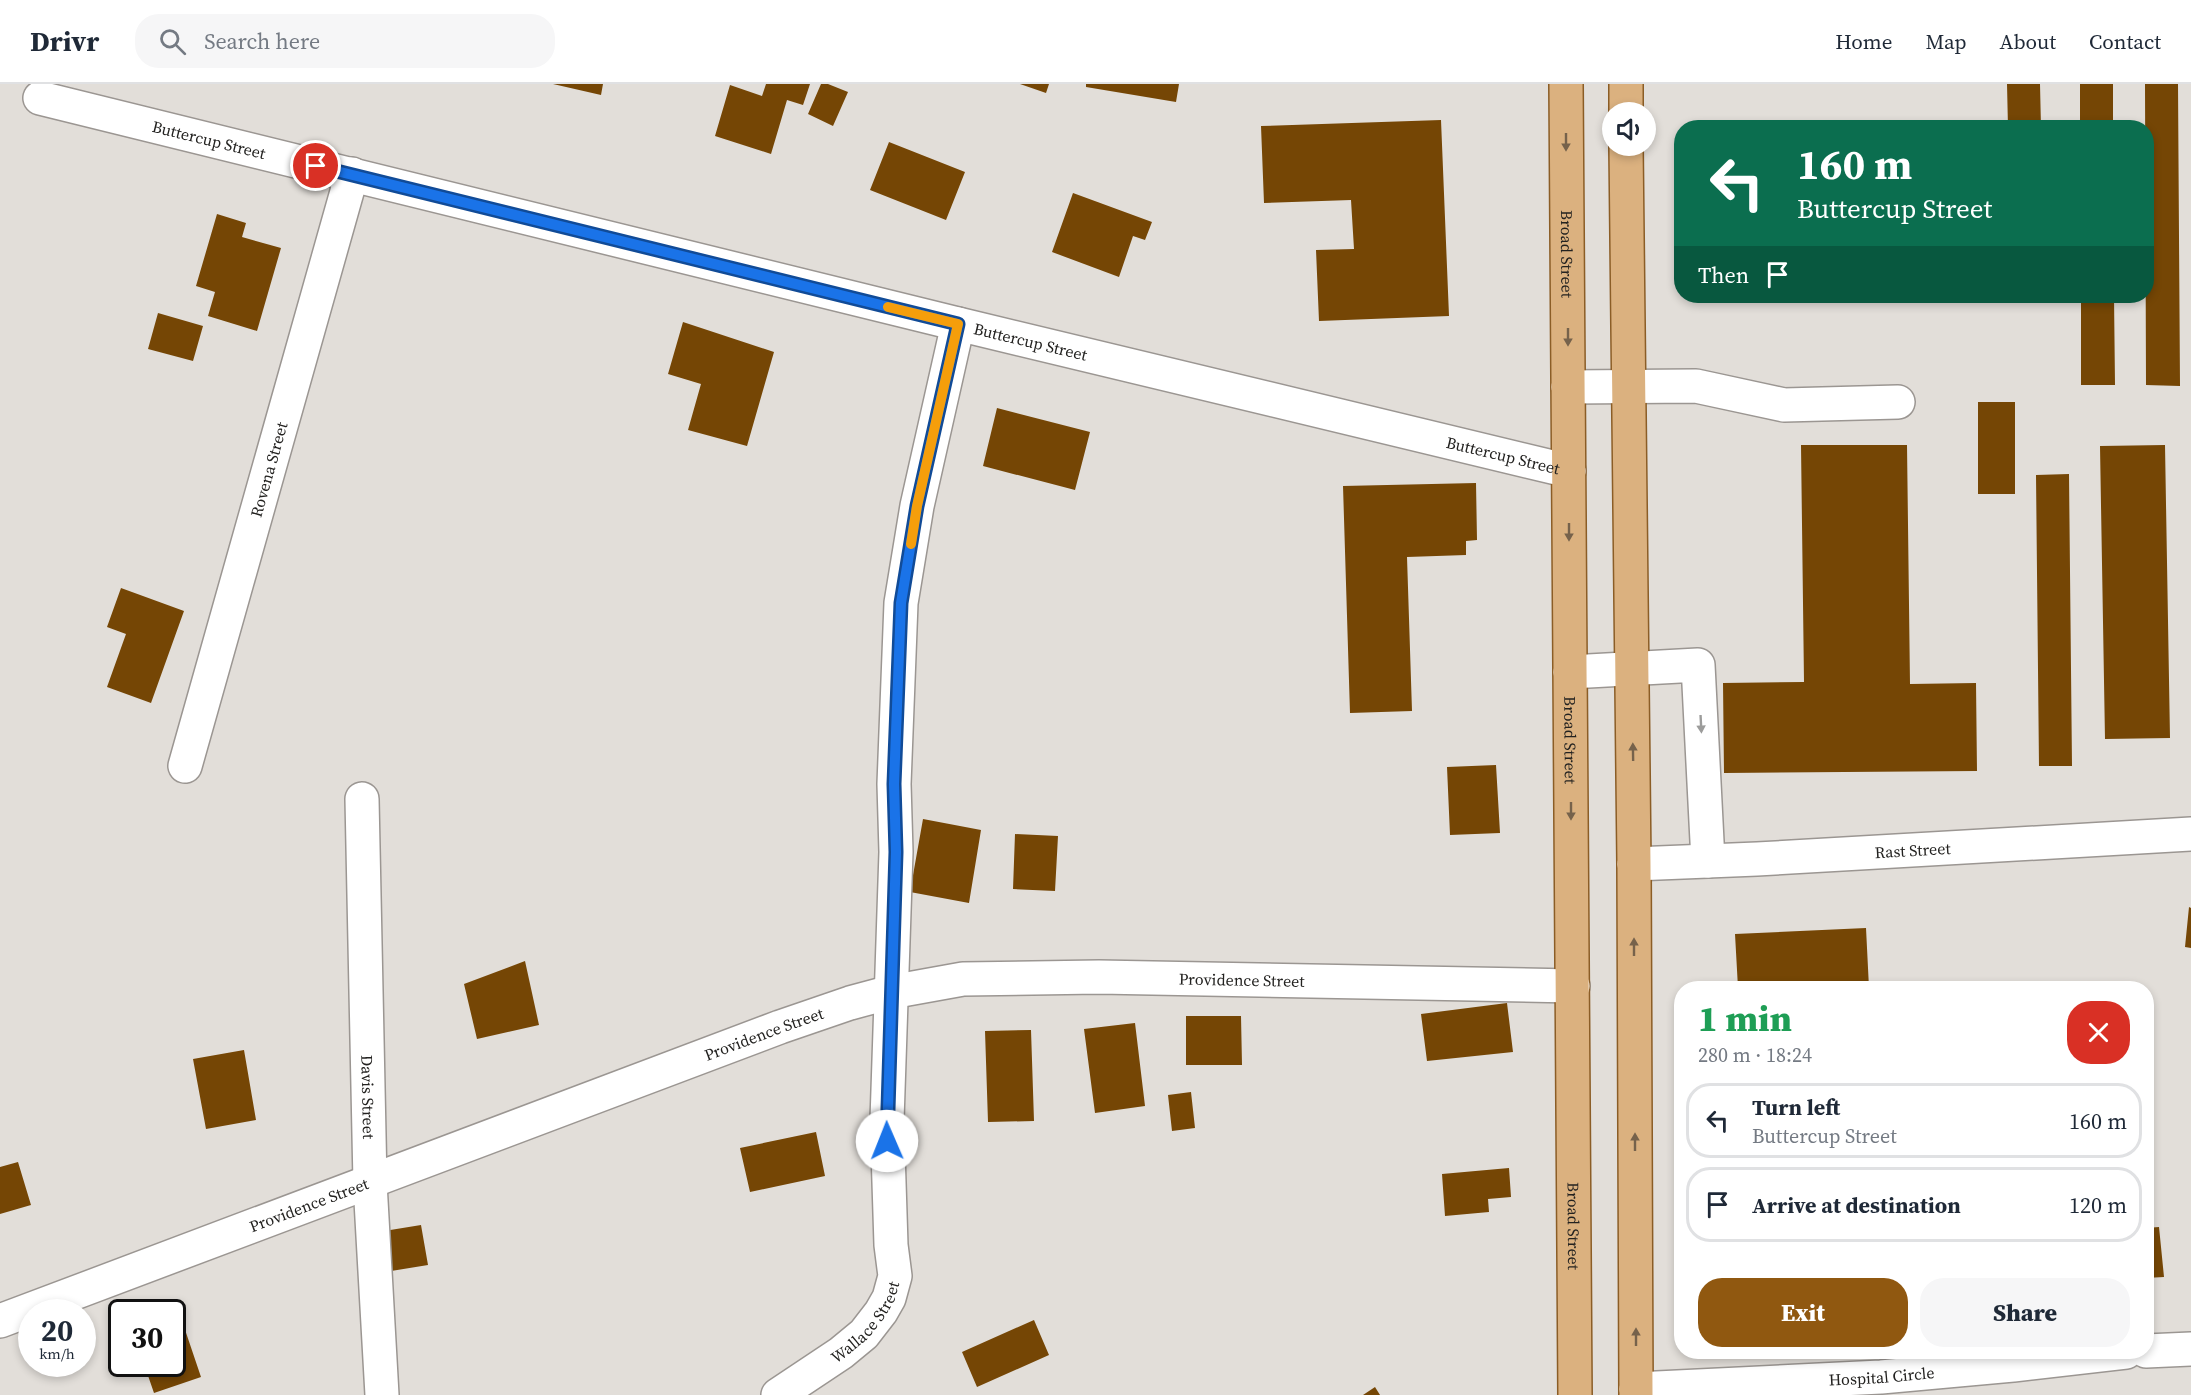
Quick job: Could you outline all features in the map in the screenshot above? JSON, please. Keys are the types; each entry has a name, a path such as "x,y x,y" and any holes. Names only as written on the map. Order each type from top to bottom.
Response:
{"main road":[{"name":"Broad Street","path":"1566,84 1575,1395"},
{"path":"1626,84 1626,102"},
{"path":"1626,156 1634,864 1636,1392"}],"street":[{"name":"Buttercup Street","path":"40,98 958,324 1569,471"},
{"name":"Rovena Street","path":"185,766 352,174"},
{"name":"Wallace Street","path":"778,1395 841,1353 864,1334 889,1298 895,1276 891,1245 887,1120 896,852 894,784 901,603 917,506 958,324"},
{"path":"1568,387 1696,386 1784,405 1898,402"},
{"path":"1570,672 1698,665 1708,861"},
{"name":"Davis Street","path":"362,799 370,1183 382,1395"},
{"name":"Rast Street","path":"1634,864 2191,834"},
{"name":"Providence Street","path":"0,1321 780,1027 850,1003 891,992 963,979 1099,977 1572,986"},
{"path":"2154,1351 2191,1350"},
{"name":"Hospital Circle","path":"1636,1392 1881,1377 2065,1359"}],"building":[{"path":"553,84 603,84 601,95"},
{"path":"766,84 810,84 803,105 787,100 771,154 715,136 730,85 762,96"},
{"path":"821,84 828,84 848,92 833,126 808,114"},
{"path":"1020,84 1049,84 1046,93"},
{"path":"1086,84 1179,84 1176,102 1086,87"},
{"path":"2007,84 2040,84 2041,120 2008,120"},
{"path":"2080,84 2113,84 2113,120 2080,120"},
{"path":"2145,84 2178,84 2180,386 2146,385 2146,303 2154,303 2154,120 2145,120"},
{"path":"1441,120 1449,316 1319,321 1316,250 1354,249 1351,200 1264,203 1261,126"},
{"path":"889,142 965,172 946,220 870,190"},
{"path":"1073,193 1152,222 1145,240 1133,236 1119,277 1052,252"},
{"path":"217,214 246,223 242,237 281,248 257,331 208,316 215,292 196,286"},
{"path":"2081,303 2114,303 2115,385 2081,385"},
{"path":"158,313 203,326 193,361 148,349"},
{"path":"683,322 774,352 747,446 688,430 701,384 668,374"},
{"path":"1978,402 2015,402 2015,494 1978,494"},
{"path":"997,408 1090,432 1075,490 983,466"},
{"path":"1801,445 1907,445 1910,684 1976,683 1977,771 1724,773 1723,683 1804,682"},
{"path":"2165,445 2170,738 2105,739 2100,446"},
{"path":"2069,474 2072,766 2039,766 2036,475"},
{"path":"1476,483 1477,540 1466,541 1466,555 1407,557 1412,711 1350,713 1343,486"},
{"path":"121,588 184,611 151,703 107,687 126,634 107,627"},
{"path":"1496,765 1500,833 1450,835 1447,767"},
{"path":"923,819 981,830 969,903 910,892"},
{"path":"1015,834 1058,836 1055,891 1013,889"},
{"path":"2189,907 2191,908 2191,948 2185,947"},
{"path":"1866,928 1869,981 1738,981 1735,934"},
{"path":"525,961 539,1025 477,1039 464,984"},
{"path":"1507,1003 1513,1052 1427,1061 1421,1014"},
{"path":"1186,1016 1241,1016 1242,1065 1186,1065"},
{"path":"1135,1023 1145,1106 1095,1113 1084,1029"},
{"path":"1031,1030 1034,1121 988,1122 985,1031"},
{"path":"244,1050 256,1120 206,1129 193,1059"},
{"path":"1191,1092 1195,1128 1172,1131 1168,1095"},
{"path":"816,1132 825,1176 750,1192 740,1148"},
{"path":"18,1162 31,1205 0,1214 0,1167"},
{"path":"1509,1168 1511,1197 1488,1199 1489,1212 1445,1216 1442,1174"},
{"path":"421,1225 428,1265 385,1272 378,1232"},
{"path":"2154,1227 2159,1227 2164,1277 2154,1278"},
{"path":"1034,1320 1049,1355 977,1387 962,1352"},
{"path":"186,1333 201,1377 154,1393 148,1377 186,1377"},
{"path":"1375,1387 1380,1395 1363,1395"}],"slow traffic":[{"path":"888,307 958,324 917,506 911,544"}],"route":[{"path":"316,166 958,324 917,506 901,603 894,784 896,852 887,1141"}]}
